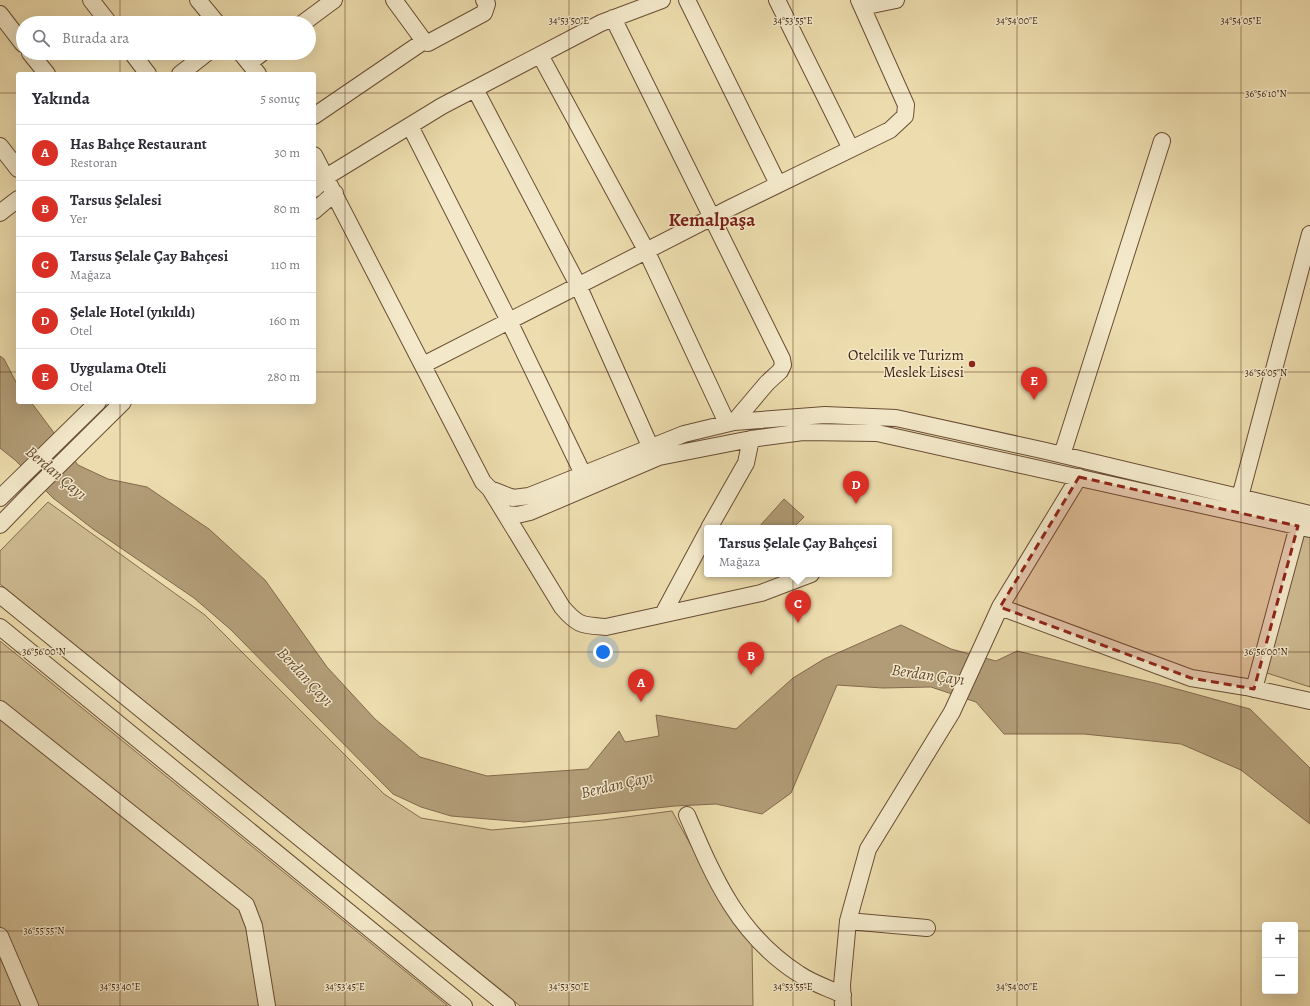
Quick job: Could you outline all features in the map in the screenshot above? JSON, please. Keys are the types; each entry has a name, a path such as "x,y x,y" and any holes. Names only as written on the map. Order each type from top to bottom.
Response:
{"street":[{"path":"91,0 104,16"},
{"path":"312,16 334,0"},
{"path":"394,0 424,41"},
{"path":"316,186 326,177 474,89 601,23 662,0"},
{"path":"688,0 778,184"},
{"path":"777,0 851,149"},
{"path":"423,365 713,216 890,130 905,116 906,105 860,3 896,0"},
{"path":"201,1 212,16"},
{"path":"316,115 424,41 428,42 484,13 486,2"},
{"path":"0,14 16,35"},
{"path":"613,18 713,216 782,359 783,366 780,371 731,422"},
{"path":"540,55 646,250 731,422"},
{"path":"36,60 45,72"},
{"path":"137,60 146,72"},
{"path":"183,72 198,60"},
{"path":"474,89 578,285 650,446"},
{"path":"410,126 509,321 583,474"},
{"path":"1062,455 1162,141"},
{"path":"0,146 16,166"},
{"path":"316,159 483,482 490,489 506,514 562,607 571,617 583,625 606,627 761,593 803,577"},
{"path":"316,209 335,193"},
{"path":"0,213 16,201"},
{"path":"1240,497 1310,234"},
{"path":"0,498 96,404"},
{"path":"0,526 32,492 121,404"},
{"path":"490,489 513,498 529,496 650,446 684,434 731,422 825,415 896,418 1062,455 1310,514"},
{"path":"506,514 517,515 530,512 659,457 751,439 803,432 878,433 1304,527 1254,689"},
{"path":"711,525 746,462 751,439"},
{"path":"687,815 712,873 732,910 766,948 799,974 843,1001 848,921 868,849 952,712 1000,607 1079,477"},
{"path":"663,614 704,538"},
{"path":"0,595 507,1006"},
{"path":"1000,607 1191,678 1310,701"},
{"path":"0,627 464,1006"},
{"path":"0,709 246,905 254,926 267,1006"},
{"path":"848,921 927,928"},
{"path":"0,936 30,1006"}],"highlighted area":[{"path":"1079,477 1298,526 1254,689 1191,678 1000,607"}],"shaded area":[{"path":"48,502 205,615 384,794 421,818 492,830 603,820 672,811 705,871 752,944 753,1006 520,1006 0,584 0,551"},
{"path":"1301,534 1310,536 1310,687 1267,673"},
{"path":"0,641 448,1006 0,1006"}],"water":[{"name":"Berdan Çayı","path":"0,356 4,359 16,382 16,404 32,404 78,465 108,479 147,487 209,529 265,580 327,667 375,719 420,757 487,776 588,769 619,731 625,742 659,736 656,715 736,729 793,678 824,659 901,625 951,649 996,661 1017,651 1155,683 1250,709 1310,768 1310,824 1241,770 1181,744 1084,734 1004,734 976,702 931,687 883,688 837,685 791,793 762,814 716,804 675,806 524,822 451,816 421,807 393,794 230,629 194,598 93,529 53,498 15,460 0,448"},
{"path":"784,499 804,517 796,525 761,525"}],"place":[{"name":"Otelcilik ve Turizm Meslek Lisesi","path":"972,364"},
{"name":"Uygulama Oteli","path":"1034,400"},
{"name":"Şelale Hotel (yıkıldı)","path":"856,504"},
{"name":"Tarsus Şelale Çay Bahçesi","path":"798,623"},
{"name":"Tarsus Şelalesi","path":"751,675"},
{"name":"Has Bahçe Restaurant","path":"641,702"}],"district":[{"name":"Kemalpaşa","path":"712,220"}]}
